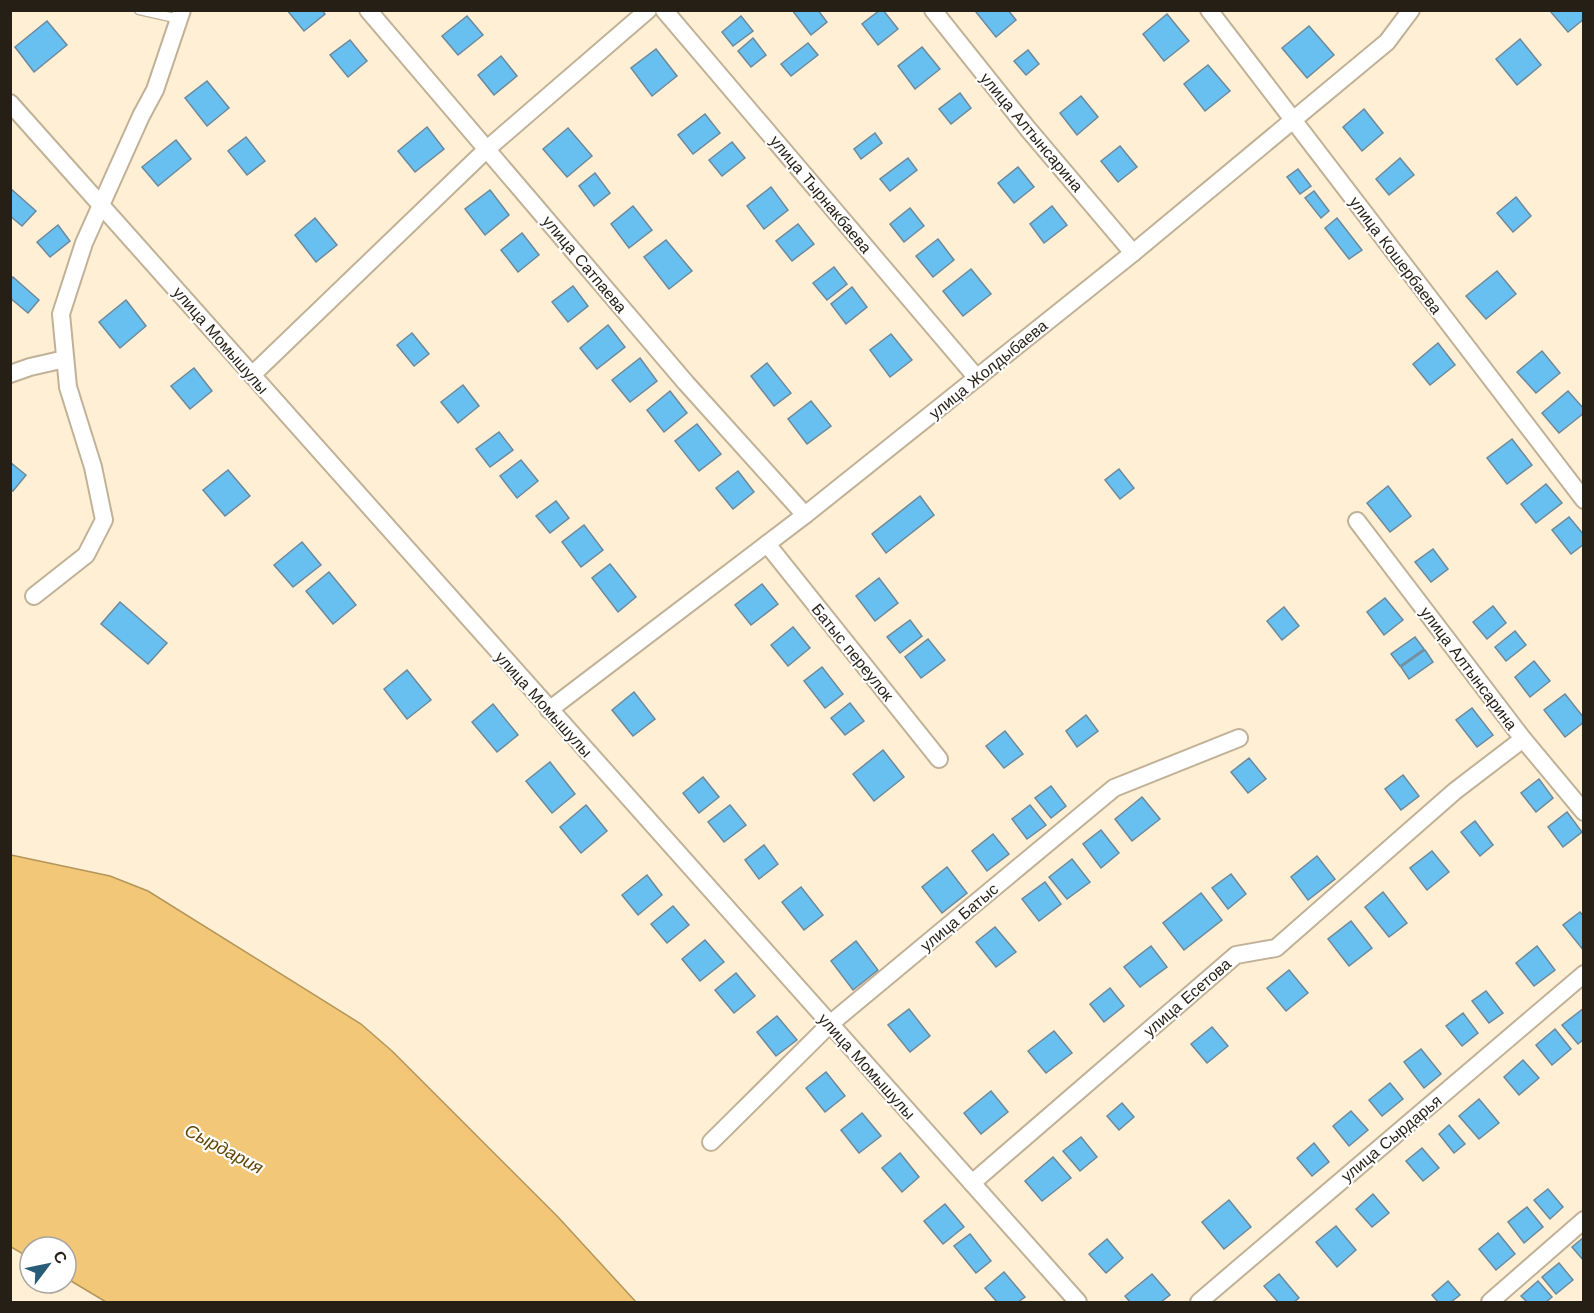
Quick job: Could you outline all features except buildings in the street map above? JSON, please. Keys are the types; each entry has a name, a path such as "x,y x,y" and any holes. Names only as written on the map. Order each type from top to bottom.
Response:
{"street":[{"name":"улица Сатпаева","path":"368,10 686,383 806,515"},
{"path":"252,375 487,149 648,10"},
{"name":"улица Тырнакбаева","path":"664,10 977,378"},
{"name":"улица Алтынсарина","path":"933,10 1028,129 1133,253"},
{"name":"улица Кошербаева","path":"1209,10 1584,500"},
{"name":"улица Жолдыбаева","path":"549,710 806,515 1133,253 1387,42 1412,10"},
{"path":"34,596 86,555 104,520 93,466 68,387 61,314 84,243 154,90 181,15"},
{"name":"улица Момышулы","path":"10,103 1078,1302"},
{"path":"10,374 65,359"},
{"name":"улица Алтынсарина","path":"1357,522 1523,739 1584,812"},
{"name":"Батыс переулок","path":"767,544 939,759"},
{"name":"улица Батыс","path":"711,1142 830,1024 1114,789 1239,738"},
{"name":"улица Есетова","path":"972,1183 1236,955 1276,948 1455,791 1523,739"},
{"name":"улица Сырдарья","path":"1199,1302 1584,974"},
{"path":"1490,1302 1584,1220"}],"lane":[{"path":"139,10 181,15"}],"water":[{"name":"Сырдария","path":"11,855 110,876 148,891 361,1024 392,1051 558,1217 636,1302 106,1302 78,1285 78,1235 18,1235 18,1251 11,1247"}]}
